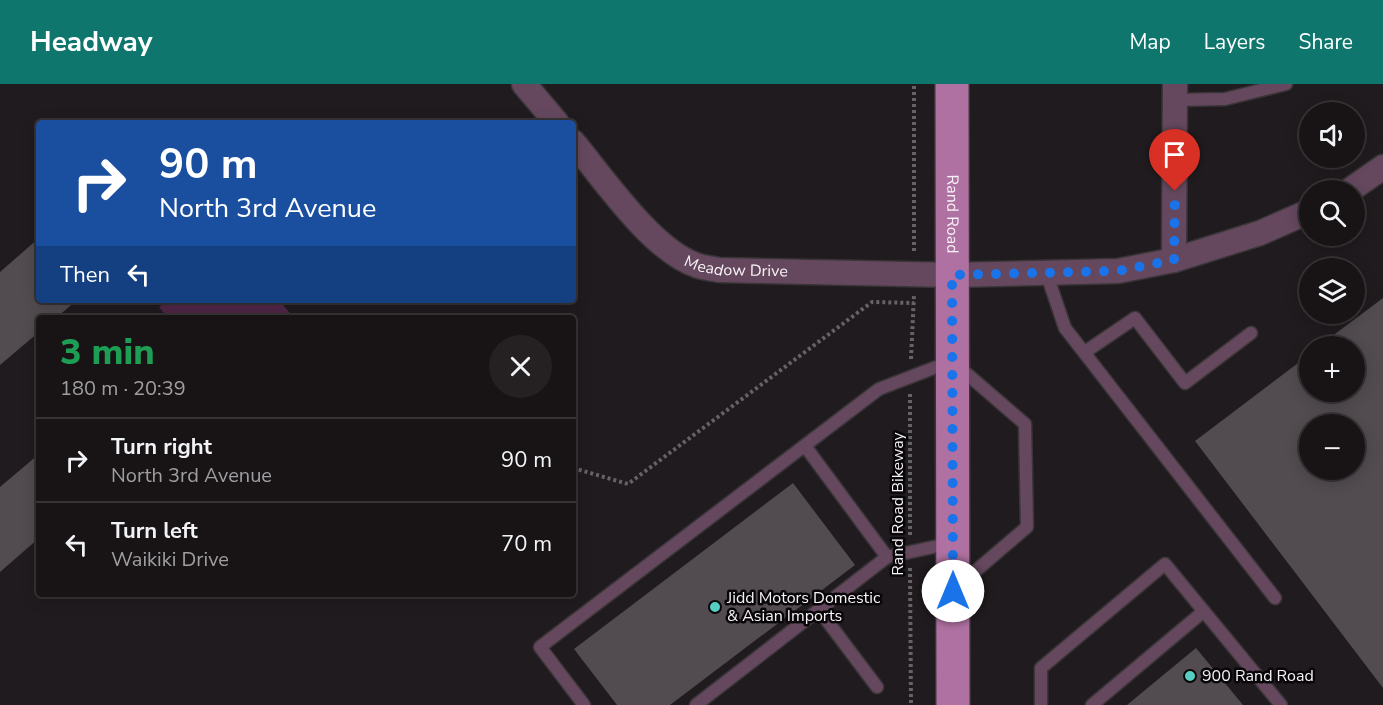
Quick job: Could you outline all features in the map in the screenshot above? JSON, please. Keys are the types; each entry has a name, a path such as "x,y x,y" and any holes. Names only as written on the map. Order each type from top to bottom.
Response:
{"main road":[{"name":"Rand Road","path":"952,84 953,705"}],"street":[{"path":"524,84 554,120"},
{"path":"1174,260 1175,92"},
{"name":"Meadow Drive","path":"576,146 651,234 675,255 696,265 719,270 952,275 1118,271 1174,260 1260,233 1299,216"},
{"path":"1364,180 1383,167"}],"lane":[{"path":"1175,92 1225,99 1286,84"},
{"path":"1046,272 1065,328 1275,598"},
{"path":"1084,352 1136,318 1185,383 1251,333"},
{"path":"584,705 540,647 879,389 952,361 1025,424 1027,527 953,591"},
{"path":"805,446 887,557"},
{"path":"696,705 887,557 952,543"},
{"path":"1041,705 1041,668 1166,564 1281,705"},
{"path":"819,610 876,687"},
{"path":"1092,705 1204,611"}],"path":[{"path":"914,84 914,246"},
{"name":"Rand Road Bikeway","path":"576,469 628,484 872,302 914,303 910,378 911,705"}],"shaded area":[{"path":"164,303 282,303 292,315 166,315 159,307"}],"building":[{"path":"36,241 36,303 74,303 60,315 36,315 36,335 0,365 0,272"},
{"path":"1383,298 1383,688 1195,441 1299,362 1299,402 1365,402 1365,336 1332,336 1348,324 1365,324 1365,312"},
{"path":"36,457 36,541 0,572 0,487"},
{"name":"Jidd Motors Domestic & Asian Imports","path":"793,483 855,565 670,705 617,705 574,649"},
{"name":"900 Rand Road","path":"1196,648 1243,705 1127,705"}],"place":[{"name":"Jidd Motors Domestic & Asian Imports","path":"715,607"},
{"name":"900 Rand Road","path":"1190,676"}],"route":[{"path":"953,591 952,275 1118,271 1174,260 1175,191"}]}
